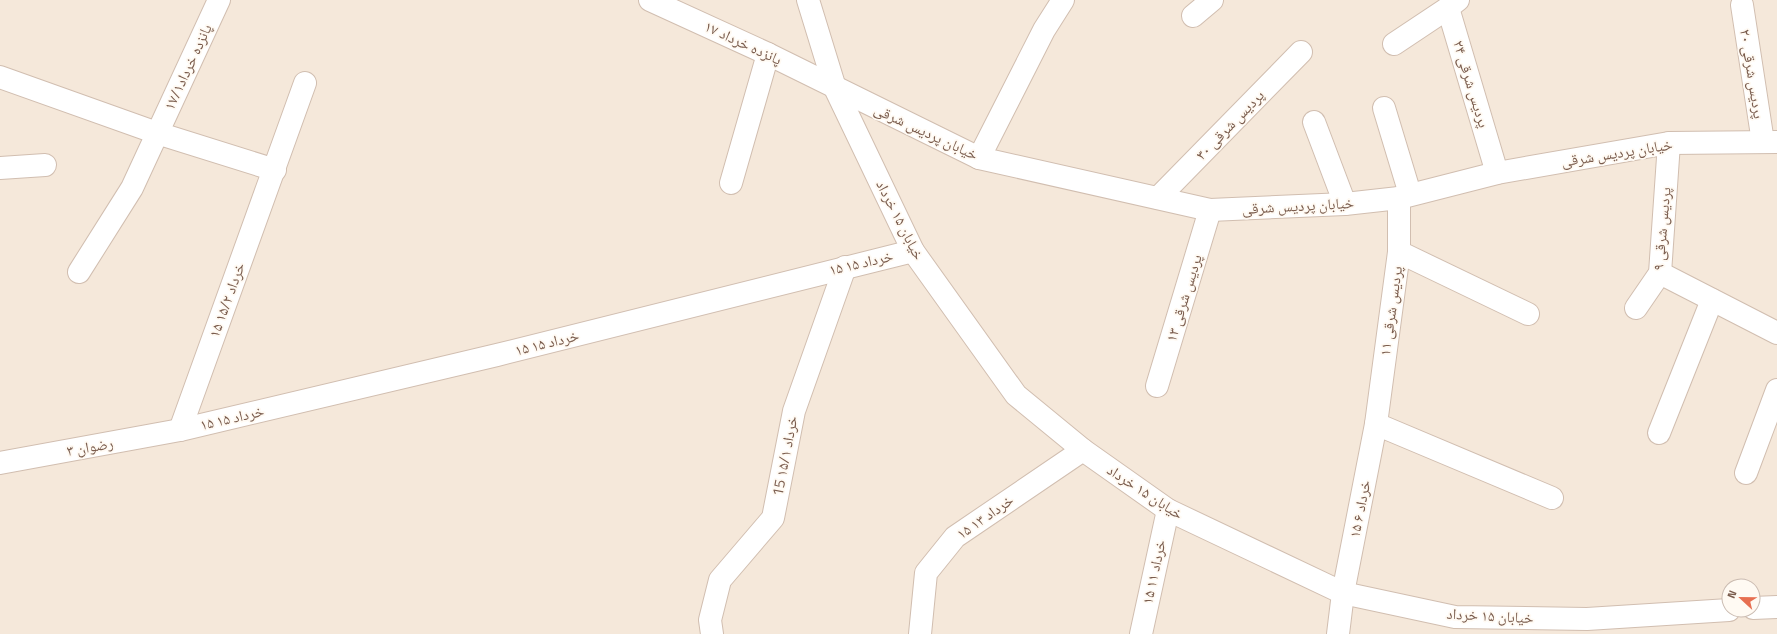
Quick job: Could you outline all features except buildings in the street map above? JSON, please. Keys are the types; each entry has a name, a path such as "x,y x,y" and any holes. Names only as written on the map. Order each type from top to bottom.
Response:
{"street":[{"name":"پانزده خرداد۱۷/۱","path":"79,272 132,188 219,0"},
{"name":"پانزده خرداد ۱۷","path":"650,0 768,54 835,88"},
{"name":"خیابان ۱۵ خرداد","path":"808,0 835,88 913,251 1016,395 1083,450 1168,510 1344,593 1454,625 1587,619 1721,611"},
{"path":"1193,16 1212,0"},
{"path":"980,158 1055,3"},
{"path":"1394,44 1453,4"},
{"name":"پردیس شرقی ۲۴","path":"1453,4 1498,173"},
{"name":"پردیس شرقی ۲۰","path":"1742,5 1770,142"},
{"name":"پردیس شرقی ۳۰","path":"1158,198 1301,52"},
{"path":"731,183 768,54"},
{"path":"0,77 157,133 275,170"},
{"name":"۱۵ خرداد ۱۵/۲","path":"180,430 275,170 305,83"},
{"name":"خیابان پردیس شرقی","path":"835,88 980,158 1210,210 1346,204 1404,196 1498,173 1669,143 1770,142"},
{"name":"پردیس شرقی ۱۱","path":"1376,424 1399,252 1404,196 1384,108"},
{"path":"1314,122 1346,204"},
{"name":"پردیس شرقی ۹","path":"1636,308 1660,273 1669,143"},
{"path":"0,168 45,165"},
{"name":"پردیس شرقی ۱۳","path":"1157,386 1210,210"},
{"name":"۱۵ خرداد ۱۵","path":"180,430 497,355 845,266 913,251"},
{"path":"1399,252 1528,314"},
{"name":"15 خرداد ۱۵/۱","path":"712,634 710,620 720,580 773,518 794,411 845,266"},
{"path":"1660,273 1777,333"},
{"path":"1659,433 1712,300"},
{"path":"1746,473 1777,390"},
{"path":"1376,424 1552,498"},
{"name":"۱۵ خرداد ۶","path":"1338,634 1344,593 1376,424"},
{"name":"رضوان ۳","path":"0,463 180,430"},
{"name":"۱۵ خرداد ۱۳","path":"920,634 926,573 954,537 1083,450"},
{"name":"۱۵ خرداد ۱۱","path":"1141,634 1168,510"},
{"path":"1761,608 1777,607"}],"shaded area":[{"path":"0,0 1777,0 1777,634 0,634"}]}
